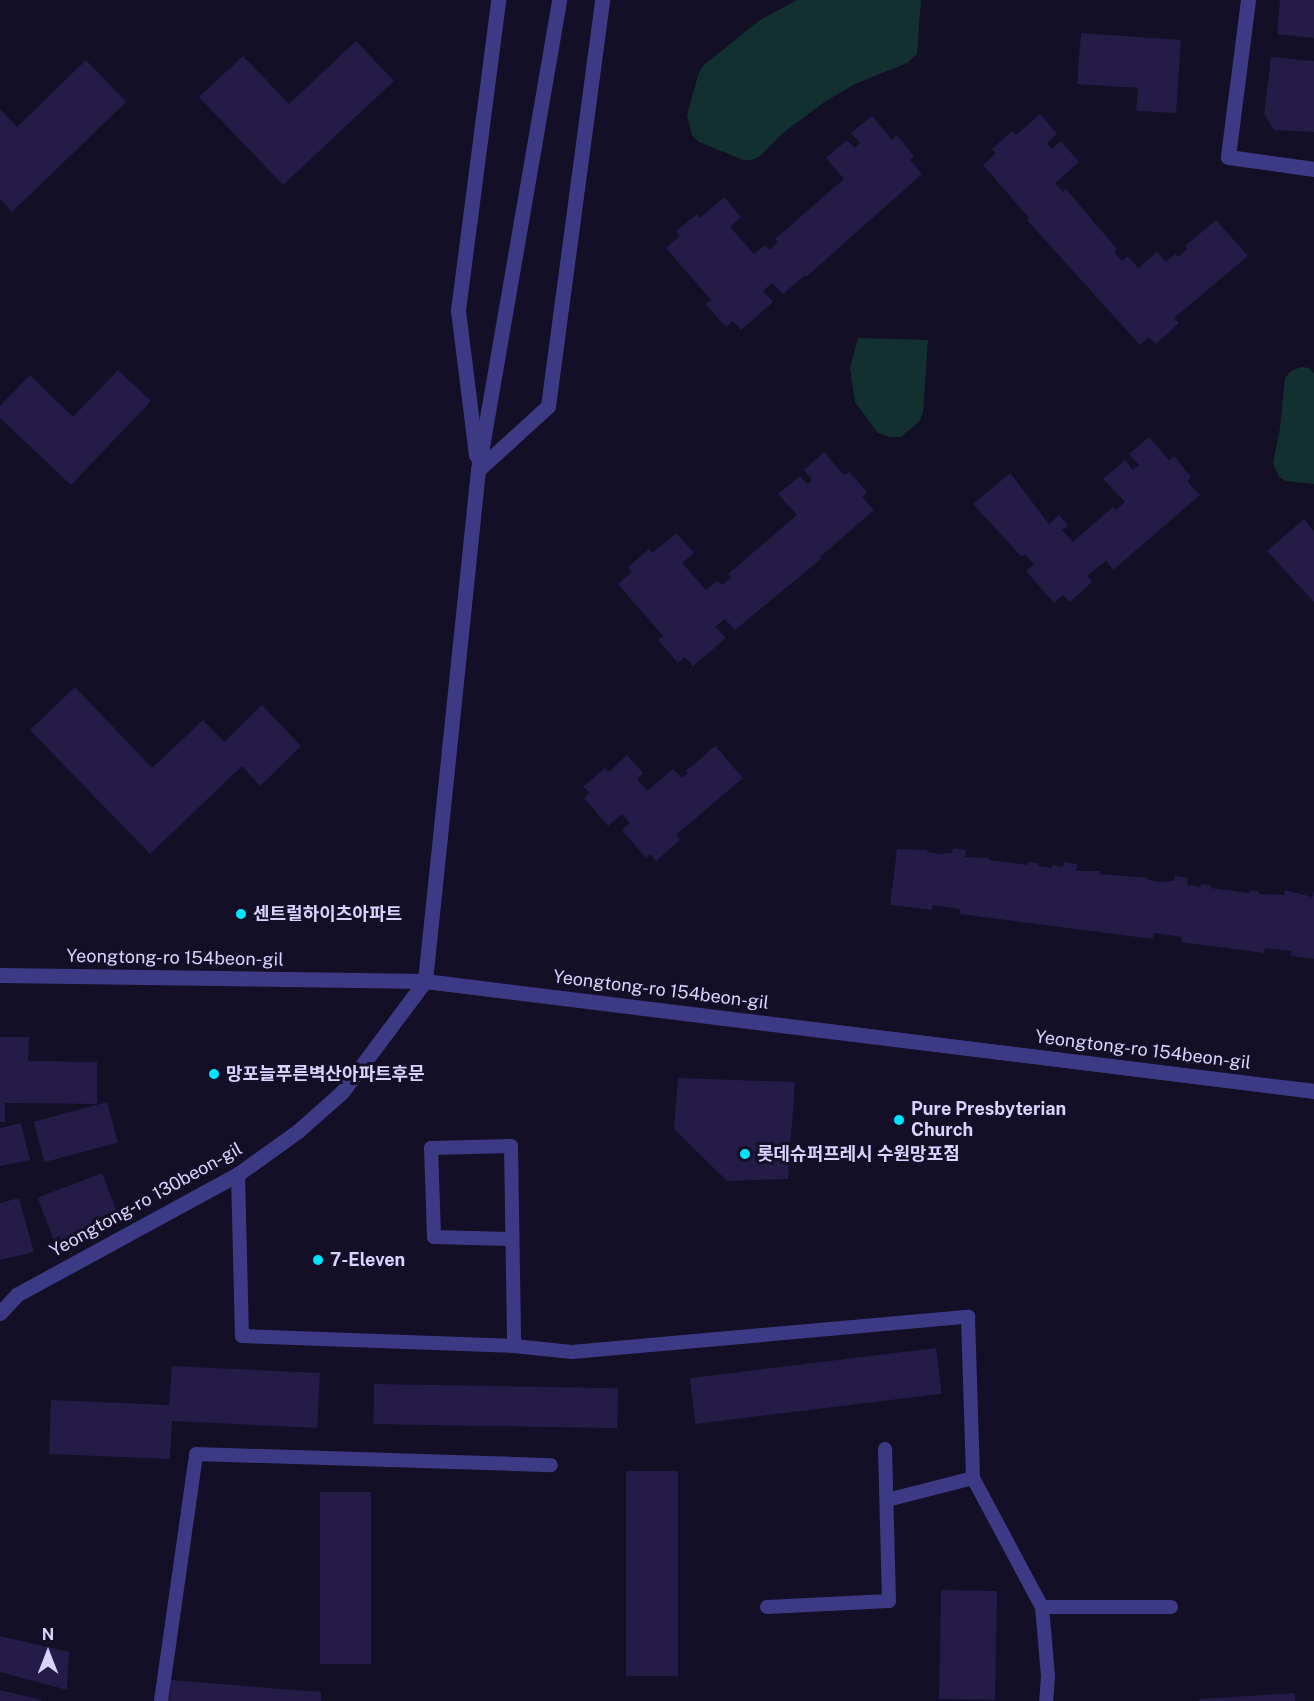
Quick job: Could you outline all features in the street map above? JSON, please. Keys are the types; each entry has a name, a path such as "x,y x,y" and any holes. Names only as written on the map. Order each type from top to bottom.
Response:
{"street":[{"path":"478,470 458,310 498,0"},
{"path":"425,981 478,470 559,0"},
{"path":"478,470 548,406 602,0"},
{"path":"1248,0 1228,157 1314,169"},
{"name":"Yeongtong-ro 154beon-gil","path":"0,975 425,981 1314,1091"},
{"name":"Yeongtong-ro 130beon-gil","path":"0,1313 18,1294 238,1174 298,1131 342,1092 425,981"}],"lane":[{"path":"512,1239 434,1237 430,1148 511,1146 514,1346"},
{"path":"238,1174 242,1336 514,1346 572,1352 968,1317 973,1479 1042,1607 1048,1675 1046,1701"},
{"path":"767,1607 889,1601 885,1449"},
{"path":"161,1701 196,1454 551,1465"},
{"path":"887,1500 973,1479"},
{"path":"1042,1607 1171,1607"}],"green space":[{"path":"797,0 921,0 917,54 907,63 855,84 826,101 784,132 759,157 743,160 699,142 692,135 687,115 699,72 704,65 760,20"},
{"path":"858,338 928,340 923,412 920,421 901,437 889,437 878,433 855,402 850,368"},
{"path":"1301,367 1309,368 1314,373 1314,484 1286,481 1279,477 1273,463 1280,428 1285,378 1291,371"}],"building":[{"path":"1280,0 1314,0 1314,38 1277,34"},
{"path":"1081,33 1181,40 1176,113 1136,111 1138,88 1077,84"},
{"path":"356,41 394,81 283,185 199,97 243,56 289,104"},
{"path":"1271,57 1314,61 1314,132 1274,130 1264,114"},
{"path":"86,60 126,102 12,212 0,199 0,109 17,127"},
{"path":"1040,114 1057,134 1047,143 1052,149 1061,141 1079,162 1055,183 1063,192 1066,189 1117,249 1114,252 1122,261 1128,256 1138,268 1157,252 1166,262 1175,254 1178,257 1187,249 1185,246 1216,220 1248,256 1174,318 1179,323 1156,344 1149,337 1140,345 1027,220 1029,218 983,165 996,153 992,149 1012,131 1016,135"},
{"path":"872,116 892,140 897,135 914,156 910,160 922,174 806,277 805,275 783,294 772,283 763,291 773,302 741,330 733,321 726,327 705,304 711,300 666,248 680,236 676,231 697,214 700,218 724,197 741,217 730,227 754,254 765,245 770,250 778,242 775,239 844,179 826,158 847,140 855,148 860,143 851,133"},
{"path":"118,370 151,401 71,485 0,418 0,406 30,375 73,417"},
{"path":"1149,437 1169,460 1174,456 1191,477 1187,481 1200,495 1113,570 1106,561 1087,576 1092,582 1070,602 1063,595 1054,603 1026,571 1034,564 1025,554 1022,557 973,504 1010,473 1049,524 1059,515 1068,525 1062,530 1073,542 1113,507 1116,510 1125,502 1103,479 1125,460 1133,470 1139,465 1129,454"},
{"path":"824,452 844,475 849,472 867,492 862,497 874,510 820,557 822,558 735,630 725,619 715,627 726,638 693,666 685,657 678,663 658,640 663,636 618,584 632,572 628,567 649,549 652,553 676,533 694,553 682,563 706,590 717,581 722,585 731,578 728,574 797,515 778,494 800,476 807,484 812,480 804,470"},
{"path":"1304,519 1314,531 1314,602 1267,551"},
{"path":"75,687 152,768 203,720 224,742 262,705 301,746 260,786 242,766 150,854 30,730"},
{"path":"715,746 743,778 676,835 680,840 656,861 650,854 646,858 622,830 630,823 622,814 608,826 584,798 590,793 583,787 605,768 609,772 627,755 643,773 637,779 647,791 673,769 682,778 688,773 686,771"},
{"path":"953,848 966,850 965,857 989,858 989,860 1028,865 1029,862 1038,863 1038,866 1052,868 1052,865 1063,867 1064,862 1077,864 1076,871 1100,871 1099,874 1149,878 1148,880 1162,882 1174,881 1175,876 1188,878 1187,885 1201,887 1201,884 1211,886 1211,888 1249,893 1250,890 1259,891 1259,894 1284,895 1285,890 1312,897 1314,890 1314,959 1291,956 1292,951 1265,948 1264,953 1181,942 1182,937 1154,933 1153,939 960,914 960,909 932,905 932,910 890,905 897,849 927,850 927,852 941,854 952,853"},
{"path":"0,1037 29,1037 28,1061 97,1062 97,1104 5,1103 5,1122 0,1122"},
{"name":"롯데슈퍼프레시 수원망포점","path":"678,1078 795,1082 788,1179 727,1181 674,1129"},
{"path":"107,1102 118,1143 44,1162 34,1122"},
{"path":"21,1123 30,1160 0,1166 0,1128"},
{"path":"102,1173 120,1220 56,1244 38,1198"},
{"path":"19,1198 34,1252 0,1260 0,1203"},
{"path":"936,1348 942,1394 695,1424 690,1378"},
{"path":"172,1366 320,1373 317,1428 172,1421 170,1459 49,1454 51,1400 169,1405"},
{"path":"374,1384 618,1388 617,1428 373,1424"},
{"path":"626,1471 678,1471 678,1676 626,1676"},
{"path":"320,1492 371,1492 371,1664 320,1664"},
{"path":"941,1590 997,1591 995,1700 939,1699"},
{"path":"0,1636 69,1652 67,1690 0,1672"},
{"path":"171,1680 321,1692 321,1701 169,1701"},
{"path":"0,1690 42,1700 0,1701"},
{"path":"1295,1693 1295,1701 1199,1701 1199,1699"}],"place":[{"name":"센트럴하이츠아파트","path":"241,914"},
{"name":"망포늘푸른벽산아파트후문","path":"214,1074"},
{"name":"Pure Presbyterian Church","path":"899,1120"},
{"name":"롯데슈퍼프레시 수원망포점","path":"745,1154"},
{"name":"7-Eleven","path":"318,1260"}]}
